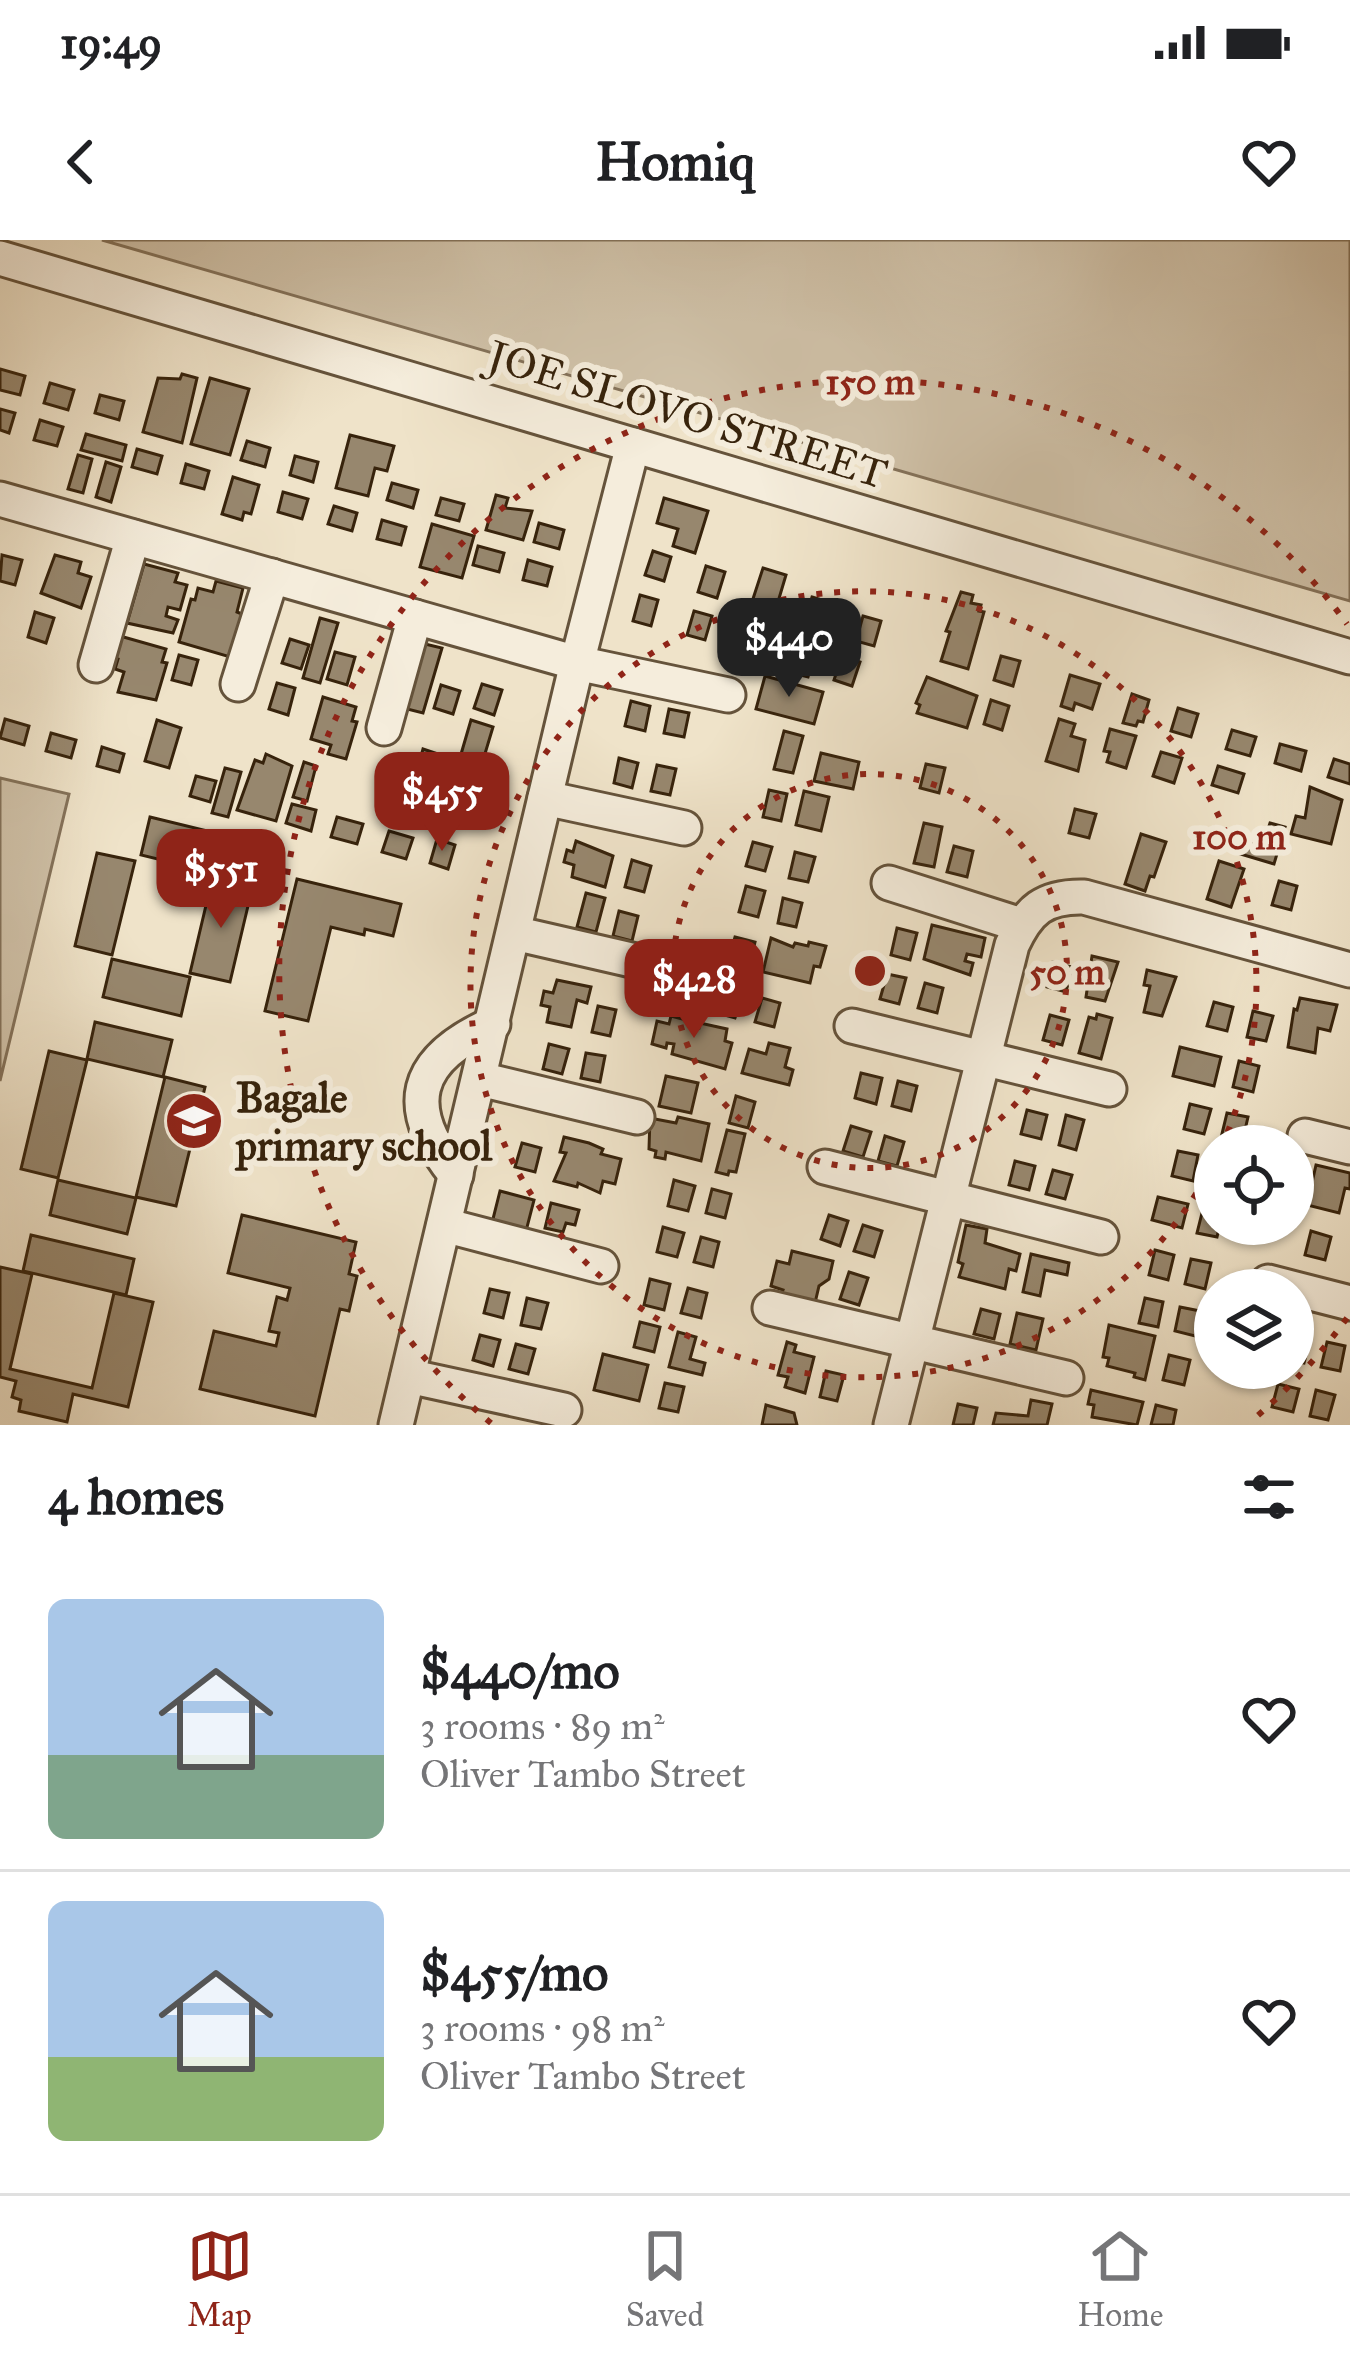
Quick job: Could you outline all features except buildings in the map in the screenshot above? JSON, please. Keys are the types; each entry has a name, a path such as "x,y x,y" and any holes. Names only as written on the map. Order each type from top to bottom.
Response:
{"street":[{"name":"JOE SLOVO STREET","path":"0,258 1350,657"},
{"path":"396,1425 633,446"},
{"path":"0,499 577,663 728,695"},
{"path":"96,665 133,537"},
{"path":"238,684 272,576"},
{"path":"384,728 416,617"},
{"path":"545,798 684,828"},
{"path":"889,883 1021,925"},
{"path":"891,1425 1012,945 1037,905 1058,896 1084,897 1347,959"},
{"path":"514,933 662,968"},
{"path":"456,1175 425,1132 423,1092 447,1050 493,1024"},
{"path":"852,1026 1108,1089"},
{"path":"479,1079 637,1117"},
{"path":"1314,1138 1350,1147"},
{"path":"825,1167 1101,1237"},
{"path":"444,1225 601,1266"},
{"path":"1314,1294 1350,1303"},
{"path":"770,1308 1066,1378"},
{"path":"407,1376 564,1410"}],"shaded area":[{"path":"102,240 1350,240 1350,601"},
{"path":"0,778 69,794 0,1081"}],"place":[{"name":"Bagale primary school","path":"194,1121"}]}
